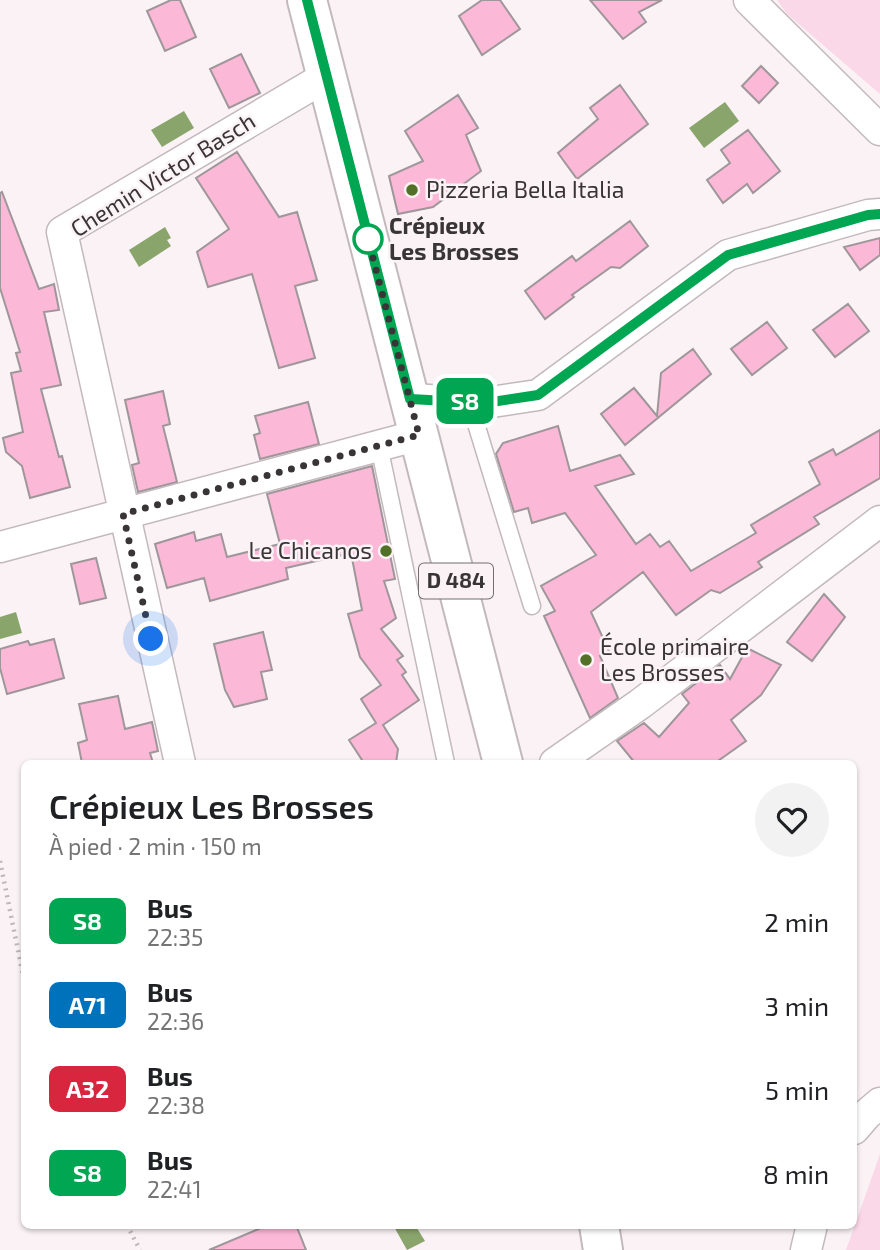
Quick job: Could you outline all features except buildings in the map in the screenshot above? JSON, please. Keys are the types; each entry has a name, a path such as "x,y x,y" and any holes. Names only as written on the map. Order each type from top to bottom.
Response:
{"main road":[{"name":"D 484","path":"307,0 502,760"},
{"path":"600,1229 603,1250"}],"street":[{"path":"749,0 880,130"},
{"name":"Chemin Victor Basch","path":"179,760 62,232 327,76"},
{"path":"410,399 485,403 538,395 728,255 868,215 880,214"},
{"path":"0,547 419,435"},
{"path":"559,760 640,704 880,521"},
{"path":"857,1126 880,1103"},
{"path":"806,1250 811,1229"}],"lane":[{"path":"469,401 531,606"},
{"path":"379,446 445,760"}],"path":[{"path":"0,860 21,965"},
{"path":"129,1229 140,1250"}],"shaded area":[{"path":"777,0 880,0 880,94 787,14"},
{"path":"725,102 739,121 704,148 689,128"},
{"path":"184,111 194,128 162,147 151,130"},
{"path":"165,227 171,238 167,240 171,246 139,267 129,250"},
{"path":"16,612 22,633 0,639 0,617"},
{"path":"880,1154 880,1250 846,1250 853,1229 857,1229 857,1219"},
{"path":"395,1229 418,1229 425,1241 407,1250"}],"bus line":[{"name":"S8","path":"307,0 410,399 485,403 538,395 728,255 868,215 880,214"}],"place":[{"name":"Pizzeria Bella Italia","path":"412,190"},
{"name":"Crépieux Les Brosses","path":"368,239"},
{"name":"Le Chicanos","path":"386,551"},
{"name":"École primaire Les Brosses","path":"586,660"}],"route":[{"path":"151,639 123,514 419,435 368,239"}]}
